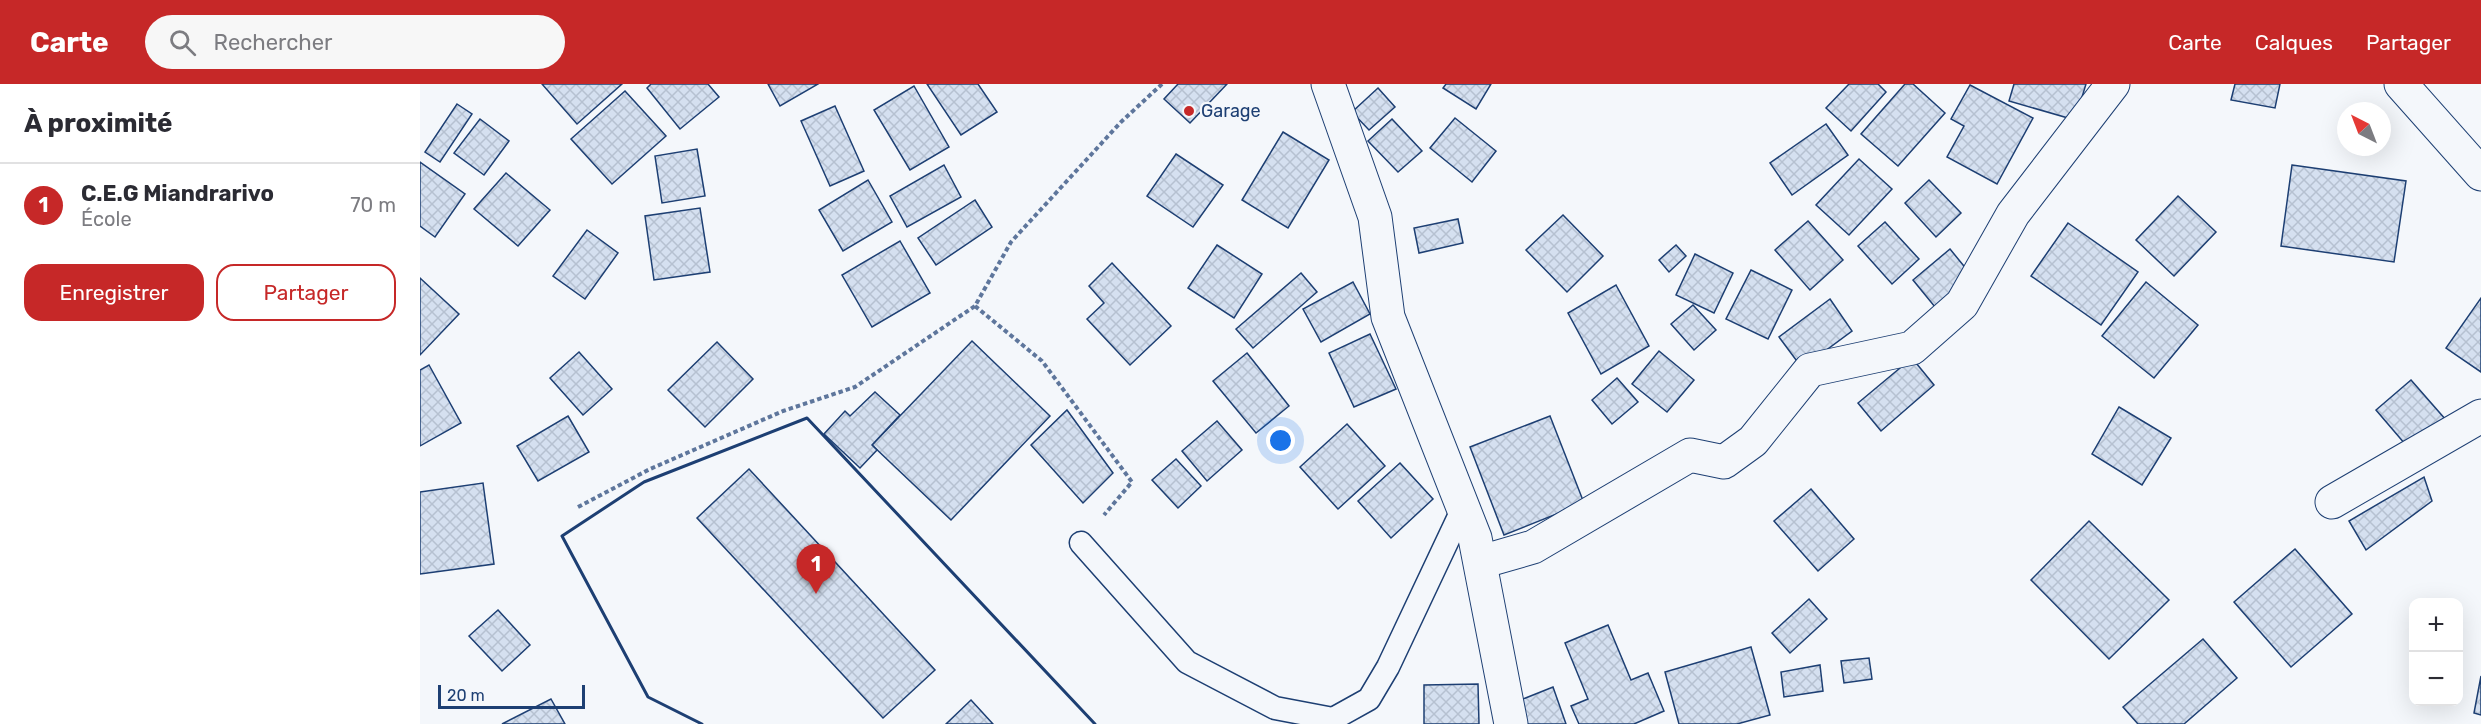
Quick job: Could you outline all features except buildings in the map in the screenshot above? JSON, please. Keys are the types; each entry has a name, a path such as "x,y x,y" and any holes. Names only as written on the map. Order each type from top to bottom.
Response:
{"street":[{"path":"1328,84 1375,217 1388,317 1481,562 1511,724"},
{"path":"1481,562 1533,547 1690,455 1724,462 1753,441 1810,370 1912,348 1962,304 2013,214 2113,84"},
{"path":"2401,84 2481,174"},
{"path":"2332,502 2481,416"}],"lane":[{"path":"1081,543 1187,662 1275,708 1333,718 1369,699 1388,667 1462,508"}],"path":[{"path":"578,507 660,464 783,411 855,387 975,306 1011,242 1121,122 1162,84"},
{"path":"975,306 1042,361 1132,482 1081,543"}],"wall":[{"path":"702,724 648,697 562,536 644,482 807,418 1095,724"}],"place":[{"name":"Garage","path":"1189,111"},
{"name":"C.E.G Miandrarivo","path":"816,594"}]}
